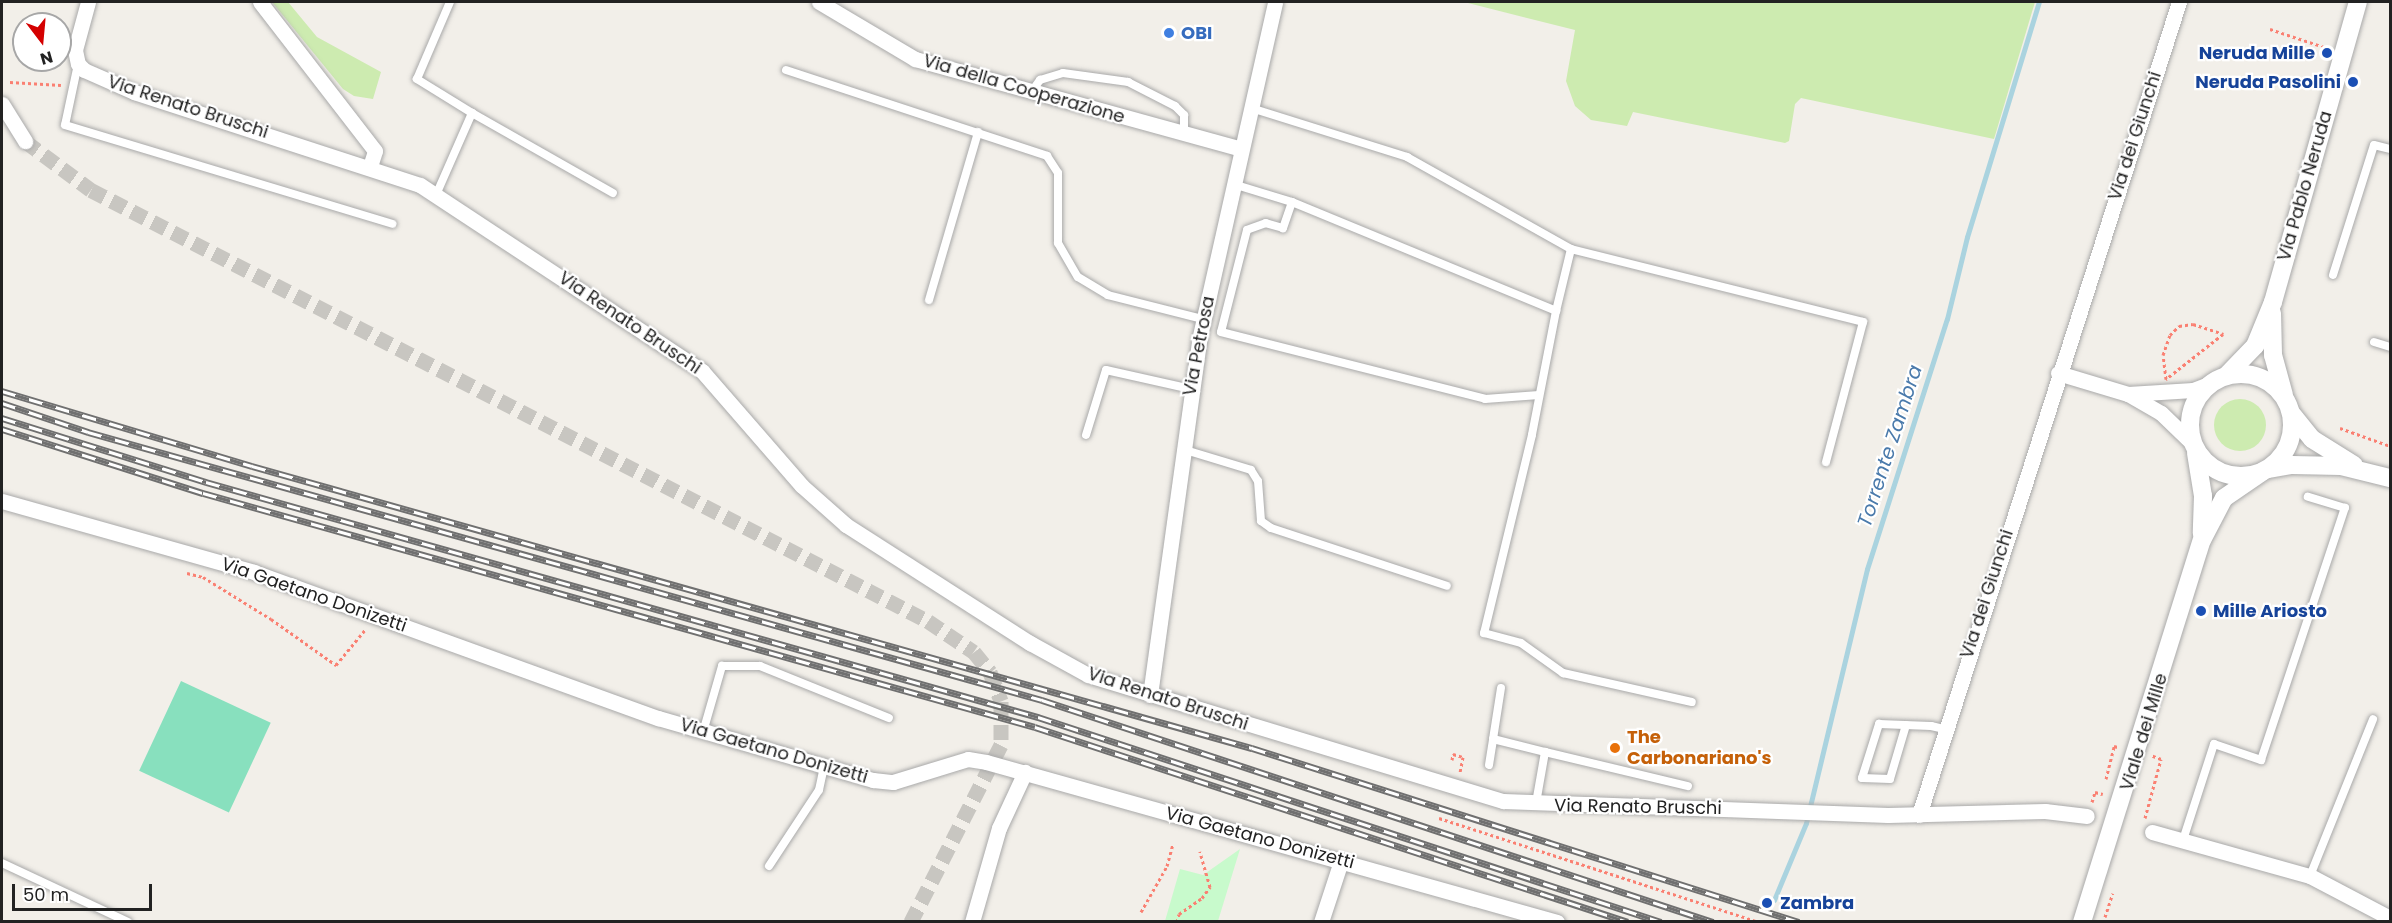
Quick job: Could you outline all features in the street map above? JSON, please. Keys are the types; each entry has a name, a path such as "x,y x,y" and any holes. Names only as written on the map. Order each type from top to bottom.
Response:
{"street":[{"path":"78,64 75,50 88,2"},
{"path":"260,2 375,151 370,166"},
{"name":"Via della Cooperazione","path":"819,2 915,59 1241,149"},
{"name":"Via Petrosa","path":"1150,695 1181,449 1203,319 1275,2"},
{"name":"Via dei Giunchi","path":"1919,815 1944,729 2179,2"},
{"name":"Via Pablo Neruda","path":"2219,379 2255,346 2273,302 2358,2"},
{"name":"Via Renato Bruschi","path":"78,64 93,75 134,92 370,166 436,195 702,371 802,486 846,525 1030,643 1088,675 1463,792 1536,804 1919,815 2045,811 2087,816"},
{"path":"2,105 26,141"},
{"name":"Via Pablo Neruda","path":"2273,302 2273,355 2289,408"},
{"path":"2058,373 2128,394 2161,413 2210,467 2228,475 2248,476 2292,465 2361,469 2391,478"},
{"path":"2128,394 2193,390 2219,379 2259,377 2273,385 2312,439 2361,469"},
{"path":"2193,446 2189,423 2192,408 2219,379"},
{"path":"2263,472 2287,448 2289,408"},
{"name":"Viale dei Mille","path":"2193,446 2203,496 2202,540"},
{"name":"Viale dei Mille","path":"2082,921 2202,540 2224,498 2263,472"},
{"name":"Via Gaetano Donizetti","path":"2,501 254,572 584,693 703,732 824,766 887,782 968,759 1025,772 1557,921"},
{"path":"972,921 999,828 1025,772"},
{"path":"2152,832 2310,876 2391,918"},
{"path":"1321,921 1341,861"}],"lane":[{"path":"450,2 417,79 613,193"},
{"path":"78,64 65,125 392,224"},
{"path":"786,70 1036,150 1054,165 1059,188 1058,243 1078,277 1108,295 1203,319"},
{"path":"1032,91 1040,80 1063,73 1128,82 1175,106 1184,115 1184,134"},
{"path":"1251,108 1407,157 1571,249 1863,322 1826,462"},
{"path":"436,195 472,112"},
{"path":"929,300 978,132"},
{"path":"2333,276 2374,145 2391,149"},
{"path":"1233,184 1292,202 1556,311"},
{"path":"1292,202 1283,228 1266,224 1247,230 1221,332 1485,399 1539,395"},
{"path":"1571,249 1484,633 1521,643 1563,673 1692,702"},
{"path":"2374,342 2391,347"},
{"path":"1086,435 1107,370 1191,389"},
{"path":"1181,449 1251,470 1258,481 1261,521 1271,528 1447,586"},
{"path":"2183,840 2214,744 2261,760 2345,507 2308,497"},
{"path":"703,732 722,666 760,666 889,718"},
{"path":"1489,765 1501,688"},
{"path":"2310,876 2373,719"},
{"path":"1906,725 1890,779 1862,778 1879,724 1906,725 1944,729"},
{"path":"1493,739 1688,786"},
{"path":"1536,804 1545,752"},
{"path":"769,866 819,790 824,766"},
{"path":"2,863 128,921"}],"path":[{"path":"2270,29 2328,49"},
{"path":"10,82 72,86"},
{"path":"2199,325 2223,334 2207,347 2166,379 2165,345 2179,326 2199,325"},
{"path":"2340,428 2391,446"},
{"path":"181,571 203,577 336,665 375,616"},
{"path":"2087,816 2095,792 2103,794 2114,746 2123,748"},
{"path":"1452,760 1453,754 1463,757 1462,761"},
{"path":"2152,832 2142,829 2160,759 2153,756"},
{"path":"1439,818 1759,921"},
{"path":"1141,912 1167,866 1173,844"},
{"path":"1177,921 1179,914 1202,898 1210,887 1200,851"},
{"path":"2104,921 2113,893"}],"green space":[{"path":"272,2 288,2 317,37 381,72 373,99 354,96 343,89"},
{"path":"1464,2 2035,2 1994,139 1801,98 1795,104 1789,141 1785,143 1633,112 1627,126 1591,120 1575,106 1566,81 1575,30"},
{"path":"2240,399 2250,401 2258,407 2264,415 2266,425 2264,435 2258,443 2250,449 2240,451 2230,449 2222,443 2216,435 2214,425 2216,415 2222,407 2230,401"},
{"path":"181,681 271,723 229,813 139,771"},
{"path":"1240,849 1218,921 1165,921 1180,869 1203,875"}],"waterway":[{"name":"Torrente Zambra","path":"1774,900 1806,823 1867,569 1947,319 1967,237 2039,2"}],"tunnel":[{"path":"25,141 91,190 928,621 974,652 990,672 1001,701 1001,745 911,922"}],"railway":[{"path":"2,391 252,466 1252,748 1799,922"},
{"path":"2,403 88,432 1042,700 1713,922"},
{"path":"2,418 206,482 1038,717 1661,922"},
{"path":"2,429 203,493 1035,727 1628,922"}],"place":[{"name":"OBI","path":"1169,33"},
{"name":"Neruda Mille","path":"2327,53"},
{"name":"Neruda Pasolini","path":"2353,82"},
{"name":"Mille Ariosto","path":"2201,611"},
{"name":"The Carbonariano's","path":"1615,748"},
{"name":"Zambra","path":"1767,903"}]}
